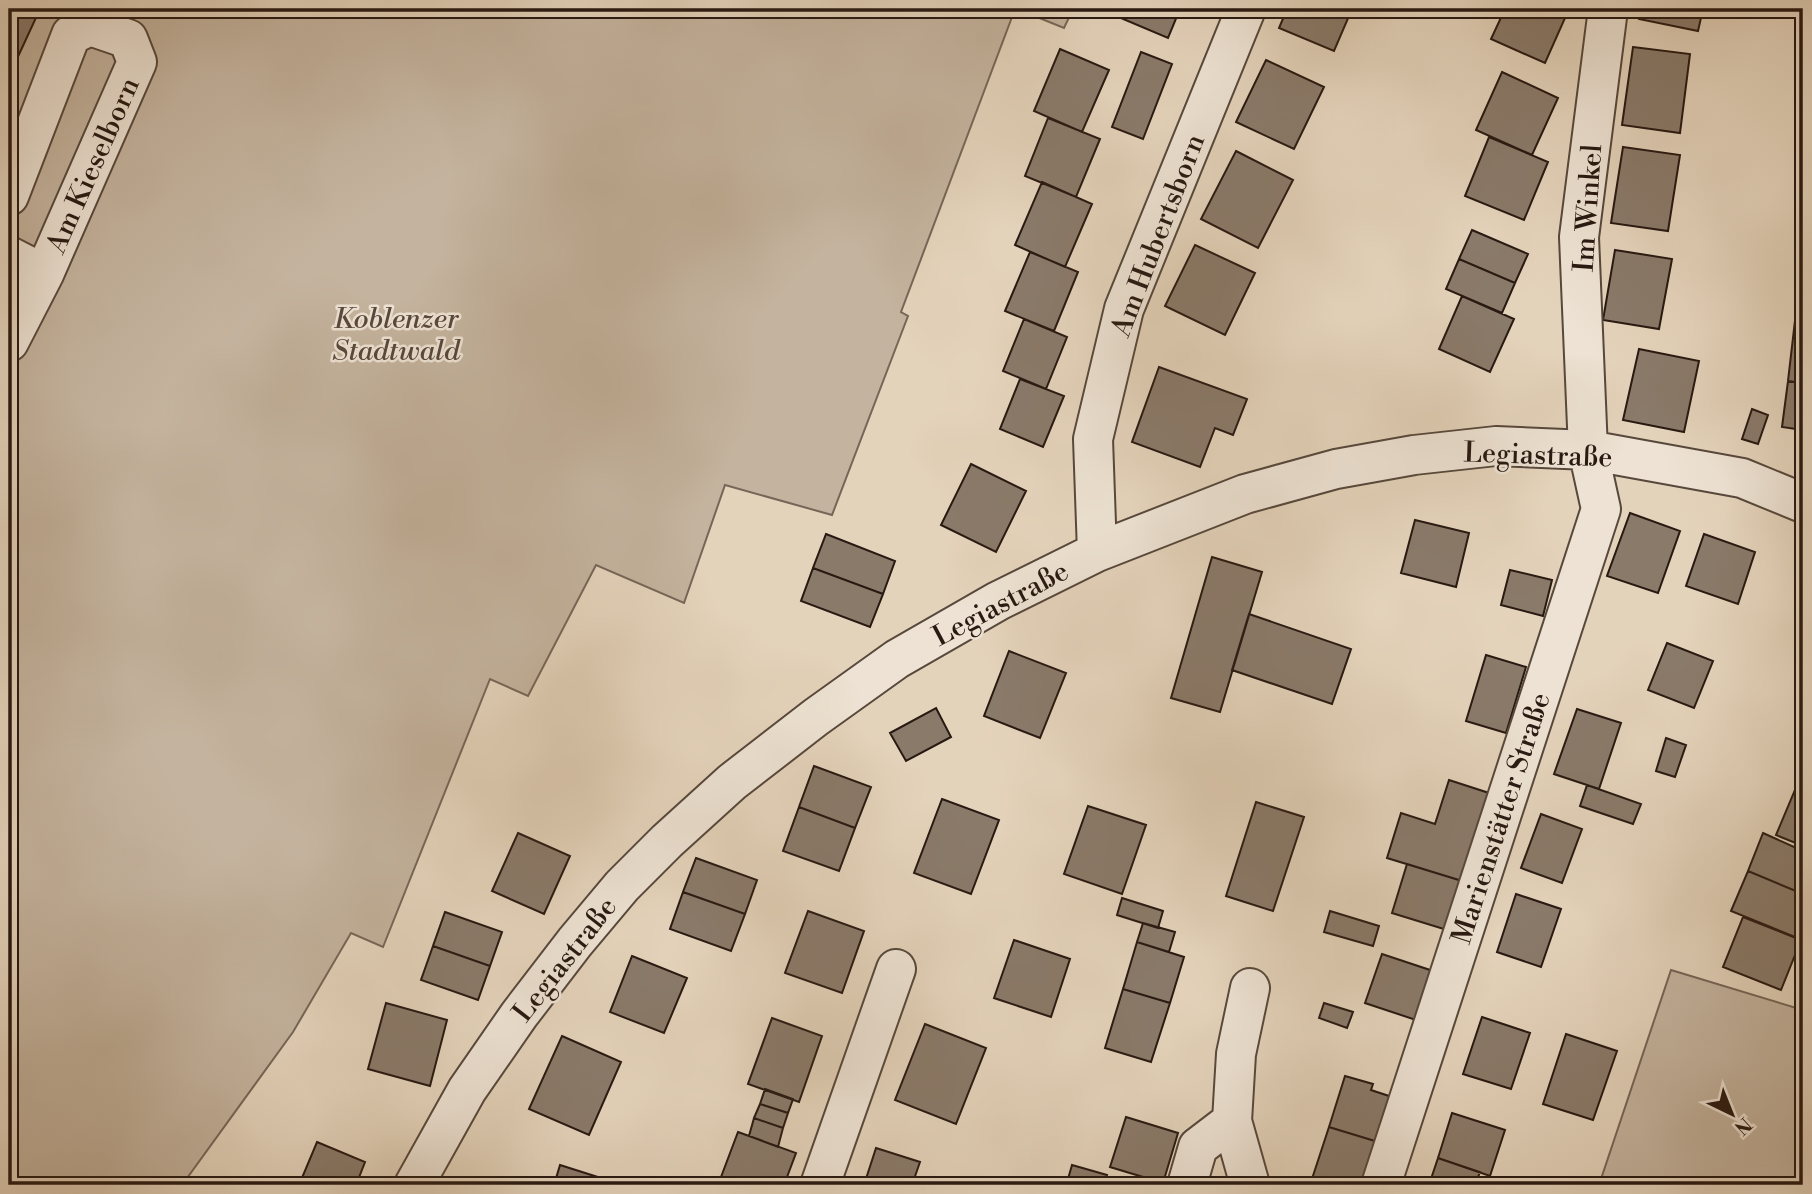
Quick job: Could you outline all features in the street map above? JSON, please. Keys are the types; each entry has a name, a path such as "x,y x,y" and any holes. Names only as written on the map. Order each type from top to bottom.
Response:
{"street":[{"name":"Am Hubertsborn","path":"1097,552 1093,439 1124,309 1246,9"},
{"name":"Im Winkel","path":"1588,450 1578,237 1608,9"},
{"name":"Am Kieselborn","path":"9,196 71,35 90,26 128,39 137,62 44,274 9,342"},
{"name":"Am Kieselborn","path":"9,256 44,274"},
{"name":"Legiastraße","path":"427,1178 467,1090 519,1015 622,886 723,790 816,717 897,659 998,601 1097,552 1245,494 1336,469 1414,455 1496,446 1588,450 1742,478 1803,503"},
{"name":"Marienstätter Straße","path":"1381,1185 1601,509 1588,450"},
{"path":"820,1185 896,969"},
{"path":"1250,988 1236,1055 1232,1121 1250,1185"},
{"path":"1187,1185 1198,1147 1232,1121"}],"green space":[{"name":"Koblenzer Stadtwald","path":"9,9 1015,9 901,312 908,316 832,515 725,485 684,603 596,565 528,696 490,679 383,947 351,933 293,1032 182,1185 9,1185"},
{"path":"1017,9 1073,9 1064,28"},
{"path":"1671,970 1803,1010 1803,1185 1599,1185"}],"building":[{"path":"9,9 40,9 10,74 9,74"},
{"path":"1119,9 1180,9 1168,38 1116,16"},
{"path":"1287,9 1352,9 1334,51 1279,28"},
{"path":"1505,9 1569,9 1545,63 1491,39"},
{"path":"1641,9 1703,9 1698,31 1639,19"},
{"path":"1633,47 1690,54 1680,133 1622,125"},
{"path":"1060,49 1109,70 1082,132 1034,111"},
{"path":"1141,52 1172,64 1143,139 1112,127"},
{"path":"1266,60 1324,87 1294,149 1236,122"},
{"path":"1502,72 1558,98 1532,155 1476,130"},
{"path":"1048,118 1100,139 1076,197 1025,176"},
{"path":"1489,137 1548,162 1524,220 1465,196"},
{"path":"1623,147 1680,155 1668,231 1611,223"},
{"path":"1236,151 1293,180 1258,248 1201,219"},
{"path":"1042,182 1092,204 1065,267 1015,245"},
{"path":"1472,230 1528,254 1515,283 1459,259"},
{"path":"1195,245 1255,273 1225,335 1165,306"},
{"path":"1615,250 1672,259 1659,329 1603,320"},
{"path":"1030,252 1078,272 1054,331 1005,311"},
{"path":"1459,259 1515,283 1502,313 1446,289"},
{"path":"1462,296 1514,319 1490,372 1439,349"},
{"path":"1796,312 1803,313 1803,383 1788,381"},
{"path":"1024,319 1067,337 1046,389 1003,371"},
{"path":"1639,349 1699,361 1684,432 1623,420"},
{"path":"1159,367 1247,399 1233,435 1215,428 1200,467 1132,442"},
{"path":"1020,379 1064,396 1043,447 1000,429"},
{"path":"1788,381 1803,383 1803,430 1782,427"},
{"path":"1752,409 1768,415 1758,444 1742,439"},
{"path":"971,464 1026,491 996,552 941,525"},
{"path":"1630,513 1680,531 1658,593 1607,576"},
{"path":"1415,520 1469,533 1456,587 1401,573"},
{"path":"826,534 895,561 883,594 813,568"},
{"path":"1704,534 1755,552 1738,604 1686,586"},
{"path":"1212,557 1262,572 1220,712 1171,698"},
{"path":"813,568 883,594 870,627 801,601"},
{"path":"1510,570 1552,580 1543,616 1501,605"},
{"path":"1249,614 1351,649 1332,704 1232,670"},
{"path":"1667,643 1713,661 1694,708 1648,690"},
{"path":"1009,651 1066,673 1040,738 984,716"},
{"path":"1486,655 1526,667 1506,733 1466,721"},
{"path":"936,708 951,737 906,761 890,733"},
{"path":"1577,709 1621,723 1599,789 1554,774"},
{"path":"1666,738 1686,745 1675,777 1656,771"},
{"path":"814,766 871,787 855,828 799,807"},
{"path":"1449,780 1489,793 1462,881 1387,858 1401,813 1435,824"},
{"path":"1587,785 1641,804 1633,824 1580,806"},
{"path":"1797,785 1803,788 1803,846 1776,835"},
{"path":"942,799 999,820 971,894 914,873"},
{"path":"1256,802 1304,817 1273,911 1226,896"},
{"path":"1088,806 1146,825 1122,894 1064,874"},
{"path":"799,807 855,828 839,871 783,851"},
{"path":"1541,814 1582,829 1562,883 1521,868"},
{"path":"518,833 570,856 544,914 492,891"},
{"path":"1763,833 1803,851 1803,894 1748,871"},
{"path":"696,858 757,880 745,914 683,892"},
{"path":"1407,864 1462,881 1447,930 1392,913"},
{"path":"1748,871 1803,894 1803,930 1800,939 1731,911"},
{"path":"683,892 745,914 731,951 670,929"},
{"path":"1516,894 1561,909 1541,967 1497,952"},
{"path":"1122,898 1163,911 1158,928 1117,915"},
{"path":"808,911 864,931 842,993 785,973"},
{"path":"1330,911 1379,926 1373,946 1324,932"},
{"path":"445,912 502,932 490,966 433,946"},
{"path":"1743,917 1801,940 1781,990 1723,967"},
{"path":"1143,923 1175,932 1169,952 1137,942"},
{"path":"1014,940 1070,959 1051,1017 994,998"},
{"path":"1137,942 1184,957 1170,1003 1123,989"},
{"path":"433,946 490,966 478,1000 421,980"},
{"path":"1382,954 1436,972 1419,1021 1365,1003"},
{"path":"632,956 687,978 664,1033 610,1012"},
{"path":"1123,989 1170,1003 1151,1062 1105,1048"},
{"path":"386,1003 447,1020 430,1086 368,1069"},
{"path":"1324,1003 1353,1012 1347,1028 1319,1018"},
{"path":"1482,1017 1530,1033 1511,1089 1463,1074"},
{"path":"772,1018 822,1036 799,1102 748,1084"},
{"path":"925,1024 986,1048 956,1124 895,1100"},
{"path":"1566,1034 1617,1051 1593,1120 1543,1104"},
{"path":"562,1036 621,1062 589,1135 529,1109"},
{"path":"1345,1076 1373,1084 1371,1090 1392,1097 1378,1142 1329,1127"},
{"path":"765,1089 793,1099 788,1113 760,1104"},
{"path":"760,1104 788,1113 783,1128 754,1118"},
{"path":"1452,1113 1505,1130 1490,1176 1438,1158"},
{"path":"1126,1117 1178,1133 1163,1183 1110,1167"},
{"path":"754,1118 783,1128 778,1147 749,1136"},
{"path":"1329,1127 1378,1142 1364,1185 1310,1185"},
{"path":"738,1132 796,1153 784,1185 718,1185"},
{"path":"317,1142 365,1162 356,1185 299,1185"},
{"path":"876,1148 920,1162 912,1185 864,1185"},
{"path":"1438,1158 1480,1172 1475,1185 1429,1185"},
{"path":"560,1165 623,1185 554,1185"},
{"path":"1072,1165 1107,1175 1104,1185 1091,1185 1068,1179"}]}
